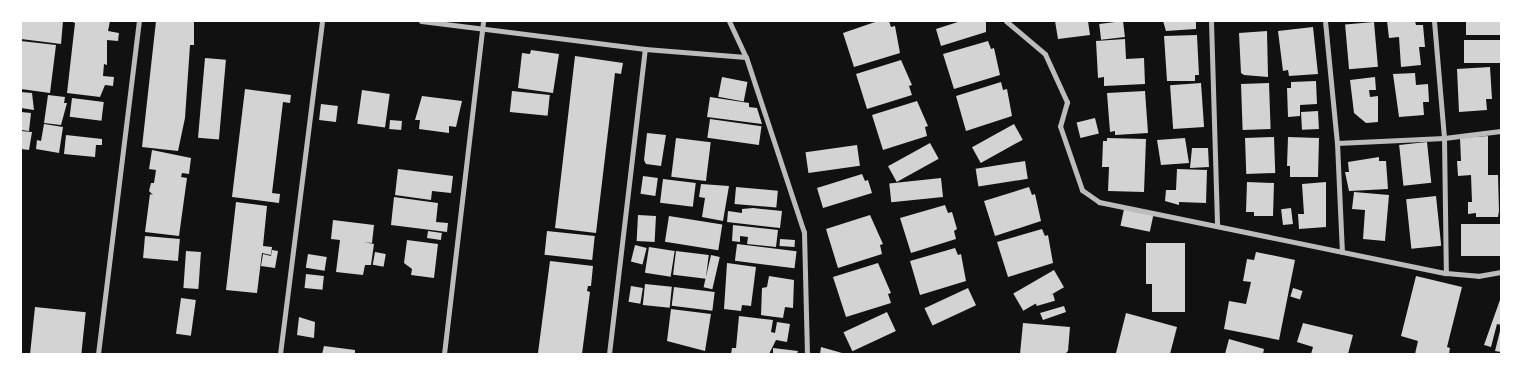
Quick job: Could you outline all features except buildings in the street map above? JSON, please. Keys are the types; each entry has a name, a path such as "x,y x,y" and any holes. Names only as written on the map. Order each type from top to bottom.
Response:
{"street":[{"path":"98,354 138,21"},
{"path":"280,354 322,21"},
{"path":"420,21 645,50 746,57"},
{"path":"444,354 483,21"},
{"path":"729,21 746,57 804,232 807,354"},
{"path":"1006,21 1045,54 1068,102 1060,126 1082,190 1099,202 1446,272 1478,276 1501,272"},
{"path":"1211,21 1217,226"},
{"path":"1325,21 1338,143 1342,252"},
{"path":"1434,21 1444,138 1446,272"},
{"path":"609,354 645,50"},
{"path":"1338,143 1444,138 1501,130"}]}
